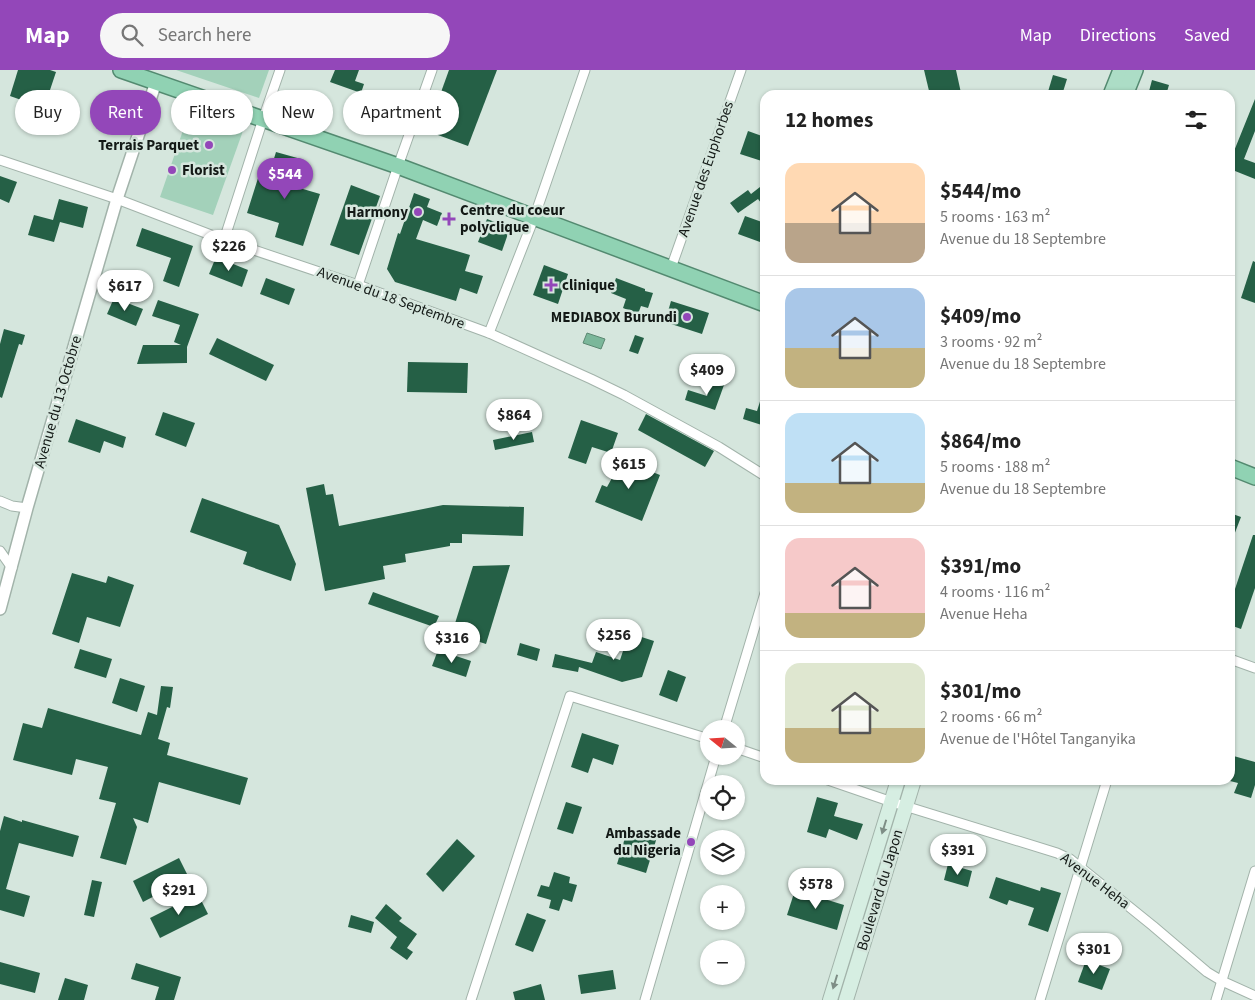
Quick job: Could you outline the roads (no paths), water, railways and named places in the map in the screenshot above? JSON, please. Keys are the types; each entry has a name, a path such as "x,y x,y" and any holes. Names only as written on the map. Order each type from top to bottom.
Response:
{"highway":[{"path":"121,70 263,120"},
{"path":"307,135 398,166 760,302"},
{"path":"1235,469 1255,476"}],"main road":[{"path":"1113,90 1121,70"},
{"path":"1127,90 1135,70"},
{"name":"Boulevard du Japon","path":"846,1000 899,804 898,785"},
{"name":"Boulevard du Japon","path":"830,1000 899,804 911,785"}],"street":[{"path":"273,90 280,70"},
{"path":"358,285 432,70"},
{"path":"489,333 534,218 586,70"},
{"name":"Avenue des Euphorbes","path":"671,268 741,70"},
{"name":"Avenue du 13 Octobre","path":"0,609 27,508 117,199 156,82"},
{"path":"224,240 263,120"},
{"name":"Avenue du 18 Septembre","path":"0,160 117,199 224,240 358,285 489,333 624,395 719,447 760,473"},
{"path":"0,501 12,506 27,508"},
{"path":"0,550 12,568"},
{"path":"727,720 760,610"},
{"path":"1235,661 1255,668"},
{"path":"471,1000 570,696 700,736"},
{"path":"745,751 760,756"},
{"path":"645,1000 713,765"},
{"name":"Avenue Heha","path":"843,785 1057,852 1081,867 1208,972 1222,982 1255,996"},
{"path":"1040,1000 1106,785"},
{"path":"1216,1000 1255,872"}],"place":[{"name":"Terrais Parquet","path":"209,145"},
{"name":"Florist","path":"172,170"},
{"name":"Harmony","path":"418,212"},
{"name":"Centre du coeur polyclique","path":"449,219"},
{"name":"clinique","path":"551,285"},
{"name":"MEDIABOX Burundi","path":"687,317"},
{"name":"Ambassade du Nigeria","path":"691,842"}]}
